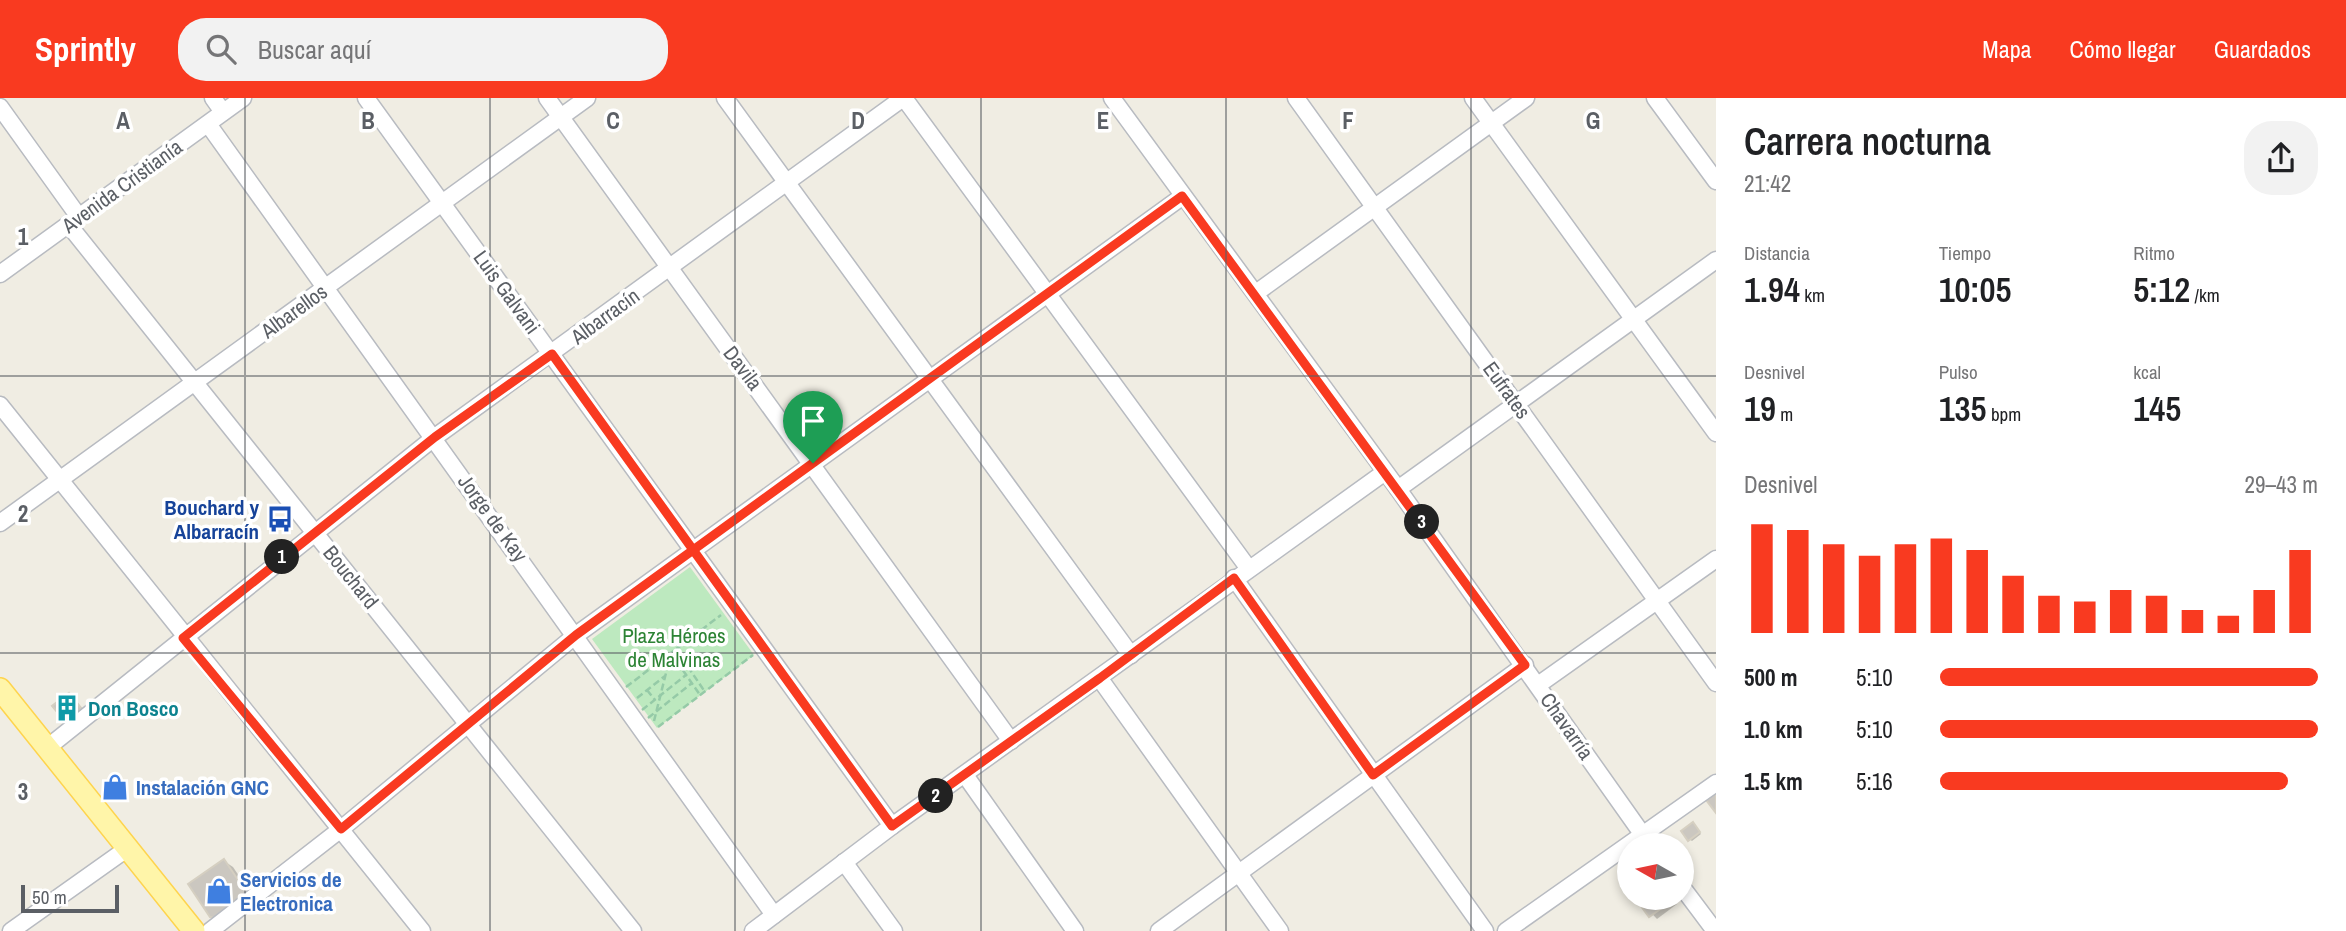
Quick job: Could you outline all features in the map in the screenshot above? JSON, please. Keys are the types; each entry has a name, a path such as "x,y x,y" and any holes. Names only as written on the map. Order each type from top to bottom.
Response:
{"main road":[{"path":"0,689 194,931"}],"street":[{"path":"213,98 223,112"},
{"name":"Avenida Cristianía","path":"0,274 243,98"},
{"name":"Luis Galvani","path":"366,98 892,826"},
{"name":"Davila","path":"547,98 813,463 1011,741"},
{"name":"Albarellos","path":"0,523 587,98"},
{"path":"725,98 1131,655"},
{"path":"904,98 1249,569"},
{"name":"Albarracín","path":"47,748 314,531 435,437 904,98"},
{"name":"Chavarría","path":"1112,98 1525,665 1641,833"},
{"name":"Eufrates","path":"1296,98 1659,600 1716,683"},
{"path":"1473,98 1716,433"},
{"path":"1256,293 1526,98"},
{"path":"1656,98 1716,181"},
{"name":"Bouchard","path":"0,107 74,221 194,383 470,724 633,931"},
{"name":"Jorge de Kay","path":"208,124 435,437 774,915"},
{"path":"210,931 341,829 576,635 1182,196"},
{"path":"1398,489 1716,260"},
{"path":"0,405 183,638 422,931"},
{"path":"753,931 892,826 1385,472"},
{"path":"1538,685 1716,559"},
{"path":"1234,578 1485,931"},
{"path":"1159,931 1525,665"},
{"path":"1100,678 1280,931"},
{"path":"965,775 1076,931"},
{"path":"1655,833 1716,783"},
{"path":"11,931 128,848"},
{"path":"1506,931 1617,859"},
{"path":"844,862 894,931"},
{"path":"1694,904 1714,931"}],"path":[{"path":"630,710 671,653 733,606"},
{"path":"671,653 651,733 762,648"},
{"path":"676,649 705,692"},
{"path":"671,653 700,695"},
{"path":"630,710 655,700 686,675"},
{"path":"630,710 665,676"},
{"path":"630,710 656,713 692,683"},
{"path":"648,690 655,700"}],"green space":[{"name":"Plaza Héroes de Malvinas","path":"690,567 754,655 657,728 592,639"}],"building":[{"name":"Don Bosco","path":"69,693 82,709 68,720 62,718 52,706"},
{"path":"1716,792 1716,813 1706,800"},
{"path":"1693,822 1700,832 1694,836 1694,833 1681,831"},
{"name":"Servicios de Electronica","path":"224,859 250,898 215,918 210,917 188,884"},
{"path":"1644,910 1659,910 1649,917"}],"place":[{"name":"Bouchard y Albarracín","path":"280,519"},
{"name":"Don Bosco","path":"67,708"},
{"name":"Instalación GNC","path":"115,787"},
{"name":"Servicios de Electronica","path":"219,891"}],"route":[{"path":"813,463 694,549 576,635 341,829 183,638 435,437 552,354 694,549 762,648 892,826 1100,678 1234,578 1373,775 1525,665 1256,293 1182,196 813,463"}]}
